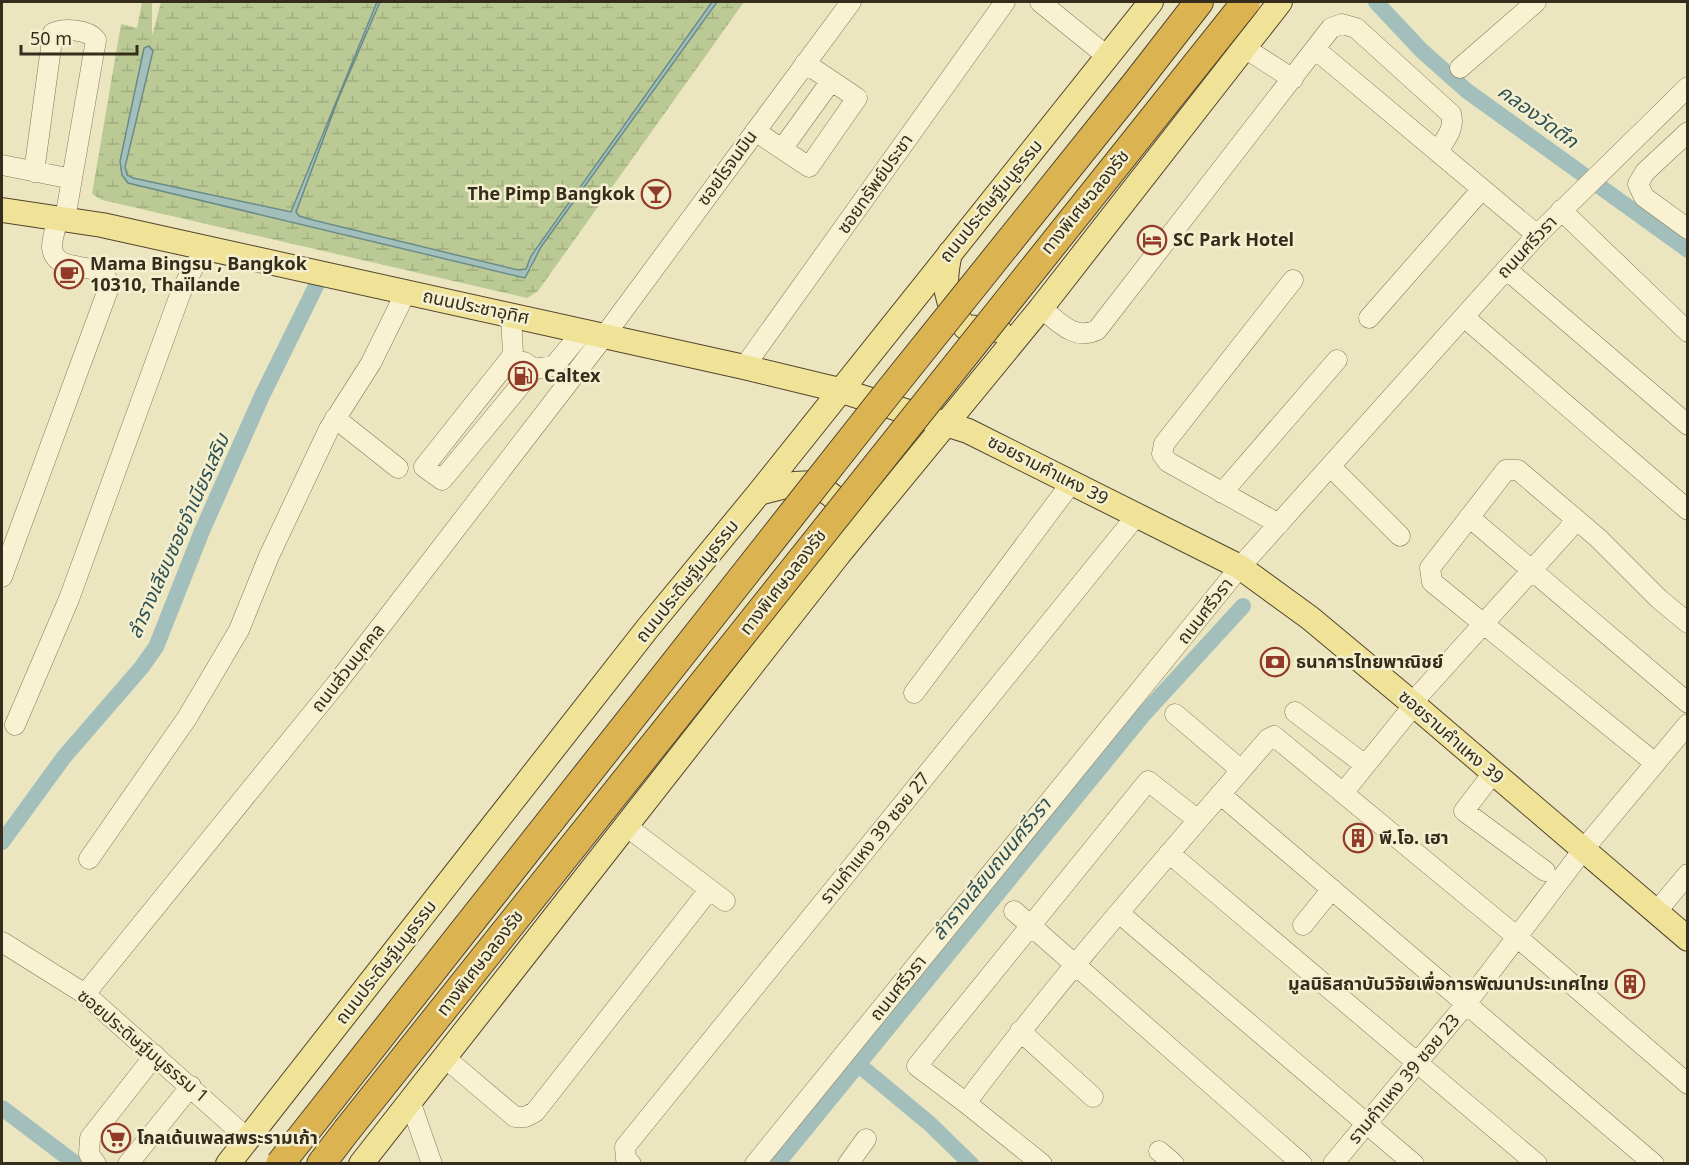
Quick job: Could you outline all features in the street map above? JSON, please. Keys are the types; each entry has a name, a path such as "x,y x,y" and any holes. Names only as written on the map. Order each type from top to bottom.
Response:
{"highway":[{"name":"ทางพิเศษฉลองรัช","path":"279,1164 1199,2"},
{"name":"ทางพิเศษฉลองรัช","path":"321,1164 1246,2"}],"main road":[{"name":"ถนนประดิษฐ์มนูธรรม","path":"228,1164 646,629 759,493 1151,2"},
{"path":"361,1164 839,554 1039,310 1280,2"},
{"name":"ถนนประชาอุทิศ","path":"2,210 62,219 212,249 744,367 839,390 945,424"},
{"path":"950,252 945,285 947,300 954,314 966,327 992,331 1005,329 1039,310"},
{"name":"ซอยรามคำแหง 39","path":"945,424 988,439 1240,567 1310,618 1688,939"},
{"path":"759,493 794,484 815,483 839,501 844,531 839,554"}],"street":[{"name":"ซอยโรจนมิน","path":"594,333 755,131 851,2"},
{"name":"ซอยทรัพย์ประชา","path":"744,367 1005,2"},
{"path":"1040,2 1108,57"},
{"path":"1461,68 1536,2"},
{"path":"1039,310 1073,333 1086,336 1097,330 1293,80 1331,28 1342,24 1356,28 1451,114 1453,123 1450,132 1438,151"},
{"path":"2,578 110,287 108,279 102,273 63,263 55,255 52,246 62,219 72,179 96,40 89,33 62,30 53,33 34,172"},
{"path":"1244,47 1293,80"},
{"path":"1315,49 1537,235"},
{"path":"755,131 809,167 857,98 805,63"},
{"path":"782,149 831,81"},
{"name":"ถนนศรีวรา","path":"755,1164 1240,567 1537,235 1590,180 1688,87"},
{"path":"1688,132 1645,172 1638,184 1644,197 1688,229"},
{"path":"2,165 72,179"},
{"path":"1369,318 1482,189"},
{"path":"1561,210 1688,332"},
{"path":"15,725 69,599 181,292 194,266 212,249"},
{"path":"1506,269 1688,425"},
{"path":"1279,524 1168,462 1162,454 1164,444 1293,280"},
{"path":"89,859 187,718 239,630 269,556 335,418 370,363 406,292"},
{"path":"511,315 513,355 424,467 442,480 534,369 554,366 594,333"},
{"path":"1464,317 1688,510"},
{"name":"ถนนส่วนบุคคล","path":"85,994 337,683 594,333"},
{"path":"513,355 534,369"},
{"path":"1222,493 1337,360"},
{"path":"335,418 398,468"},
{"path":"1331,467 1400,536"},
{"path":"1655,763 1432,582 1430,568 1506,470 1518,470 1577,520 1659,599 1688,623"},
{"path":"914,693 1072,482"},
{"name":"รามคำแหง 39 ซอย 27","path":"631,1164 626,1159 625,1147 1137,515"},
{"path":"1469,517 1688,703"},
{"path":"1343,793 1413,704 1577,520"},
{"path":"1295,712 1365,765"},
{"path":"1175,714 1241,770"},
{"name":"รามคำแหง 39 ซอย 23","path":"1333,1164 1466,1004 1583,850 1688,724"},
{"path":"966,1103 1020,1031 1119,913 1268,739 1274,736 1516,936 1688,1084"},
{"path":"1493,773 1464,811 1545,871"},
{"path":"1042,1164 917,1066 1148,781 1198,820"},
{"path":"1220,794 1654,1164"},
{"path":"444,1058 515,1117 525,1117 535,1112 717,896 626,826"},
{"path":"1169,854 1537,1164"},
{"path":"1656,912 1688,874"},
{"path":"1303,925 1332,889"},
{"path":"1014,911 1302,1164"},
{"path":"1119,913 1414,1164"},
{"name":"ซอยประดิษฐ์มนูธรรม 1","path":"2,942 85,994 248,1138"},
{"path":"1020,1031 1093,1097"},
{"path":"96,1164 89,1154 90,1138 156,1055"},
{"path":"128,1164 191,1086"},
{"path":"410,1101 432,1164"},
{"path":"848,1164 866,1139"}],"green space":[{"path":"142,2 152,2 152,36 161,2 377,2 340,94 380,2 712,2 531,256 526,269 518,270 299,216 296,212 298,205 338,98 291,212 127,175 125,167 153,52 144,48 120,161 128,183 514,276 532,269 534,259 541,247 717,2 744,2 538,291 527,298 102,200 92,194 121,24 137,28"}],"water":[{"path":"377,2 380,2 339,97 296,212 299,216 313,220 518,270 526,269 531,256 712,2 717,2 541,247 525,278 128,183 122,175 120,161 144,48 149,46 153,51 125,167 127,175 291,212"}],"waterway":[{"name":"คลองวัดตึก","path":"1376,2 1421,50 1467,91 1688,250"},
{"name":"ลำรางเลียบซอยจำเนียรเสริม","path":"2,842 64,757 141,668 156,647 202,531 261,398 317,284"},
{"name":"ลำรางเลียบถนนศรีวรา","path":"777,1164 1144,714 1243,606"},
{"path":"859,1065 930,1124 971,1164"},
{"path":"2,1108 76,1164"}],"place":[{"name":"The Pimp Bangkok","path":"656,194"},
{"name":"SC Park Hotel","path":"1152,240"},
{"name":"Mama Bingsu , Bangkok 10310, Thaïlande","path":"69,274"},
{"name":"Caltex","path":"523,376"},
{"name":"ธนาคารไทยพาณิชย์","path":"1275,662"},
{"name":"พี.โอ. เฮา","path":"1358,838"},
{"name":"มูลนิธิสถาบันวิจัยเพื่อการพัฒนาประเทศไทย","path":"1630,984"},
{"name":"โกลเด้นเพลสพระรามเก้า","path":"116,1138"}]}
